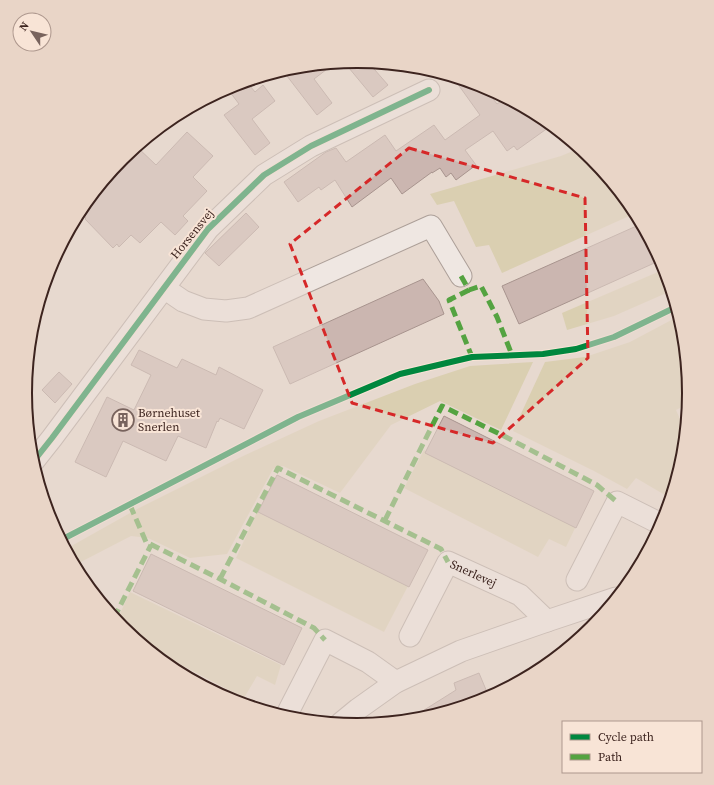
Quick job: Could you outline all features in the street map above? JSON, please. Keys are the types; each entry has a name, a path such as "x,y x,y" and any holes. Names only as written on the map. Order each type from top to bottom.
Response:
{"street":[{"name":"Horsensvej","path":"38,456 208,229 264,175 311,146 429,90"},
{"path":"164,288 183,301 204,309 226,311 248,308 431,226 461,276"},
{"path":"577,580 617,502 655,521"},
{"name":"Snerlevej","path":"410,636 448,562 520,595 547,620"},
{"path":"347,718 358,708 396,682 460,652 547,620 606,601"},
{"path":"289,710 325,640 368,662 396,682"}],"highlighted area":[{"path":"409,148 585,198 588,358 493,443 352,403 290,244"}],"shaded area":[{"path":"574,151 601,178 629,216 502,273 489,245 476,247 454,201 437,205 430,194 561,156"},
{"path":"659,272 666,293 614,316 567,330 562,313"},
{"path":"674,319 681,371 681,407 676,410 680,420 679,435 676,456 665,495 636,478 627,489 513,431 545,362 585,357 630,342"},
{"path":"533,362 501,430 440,401 391,425 340,493 283,466 273,469 227,554 190,558 148,538 131,536 80,562 71,546 139,508 241,457 319,421 415,384 470,366"},
{"path":"424,450 577,524 566,547 549,539 538,557 404,488"},
{"path":"257,512 408,586 384,632 236,558"},
{"path":"130,592 281,665 275,685 257,676 245,697 237,695 173,661 143,637 120,614"}],"building":[{"path":"349,68 373,68 388,85 373,97"},
{"path":"327,69 314,79 332,103 317,115 287,76"},
{"path":"458,84 491,97 497,104 501,101 520,111 547,129 517,150 514,146 507,151 493,131 465,150 476,165 456,180 451,173 446,177 440,168 432,172 402,194 391,178 352,207 335,180 321,190 319,187 298,202 284,182 326,152 336,148 346,162 385,135 396,151 434,125 445,140 480,115"},
{"path":"263,85 275,101 252,119 270,143 255,155 224,115 239,104 231,93 250,86 255,92"},
{"path":"187,132 213,156 193,177 207,191 183,216 188,221 175,235 161,222 140,243 131,235 119,247 117,244 113,248 85,219 86,218 84,216 113,178 141,150 156,165"},
{"path":"246,213 259,227 219,266 205,253"},
{"path":"636,226 655,263 519,324 502,286"},
{"path":"423,279 439,301 444,314 290,384 273,347"},
{"name":"Børnehuset Snerlen","path":"139,350 177,368 182,359 216,375 219,367 263,390 244,429 220,418 218,422 217,421 206,448 178,436 166,461 123,441 106,477 75,462 107,397 134,410 151,375 131,365"},
{"path":"59,372 72,384 55,403 42,390"},
{"path":"444,416 594,491 576,528 425,453"},
{"path":"277,475 428,550 409,587 258,512"},
{"path":"151,554 302,628 284,665 133,591"},
{"path":"479,673 486,691 461,700 424,710 456,690 454,683"}],"marked path":[{"path":"461,276 469,290 481,286 497,317 512,355"},
{"path":"469,290 449,300 472,357"},
{"path":"385,520 442,406 504,436 597,485 617,502"},
{"path":"220,579 278,468 441,549 448,562"},
{"path":"130,505 146,542 314,628 325,640"},
{"path":"117,612 151,545"}],"cycle path":[{"path":"38,456 208,229 264,175 311,146 429,90"},
{"path":"67,537 298,417 400,374 472,357 543,354 576,349 614,337 671,309"}],"place":[{"name":"Børnehuset Snerlen","path":"123,420"}]}
